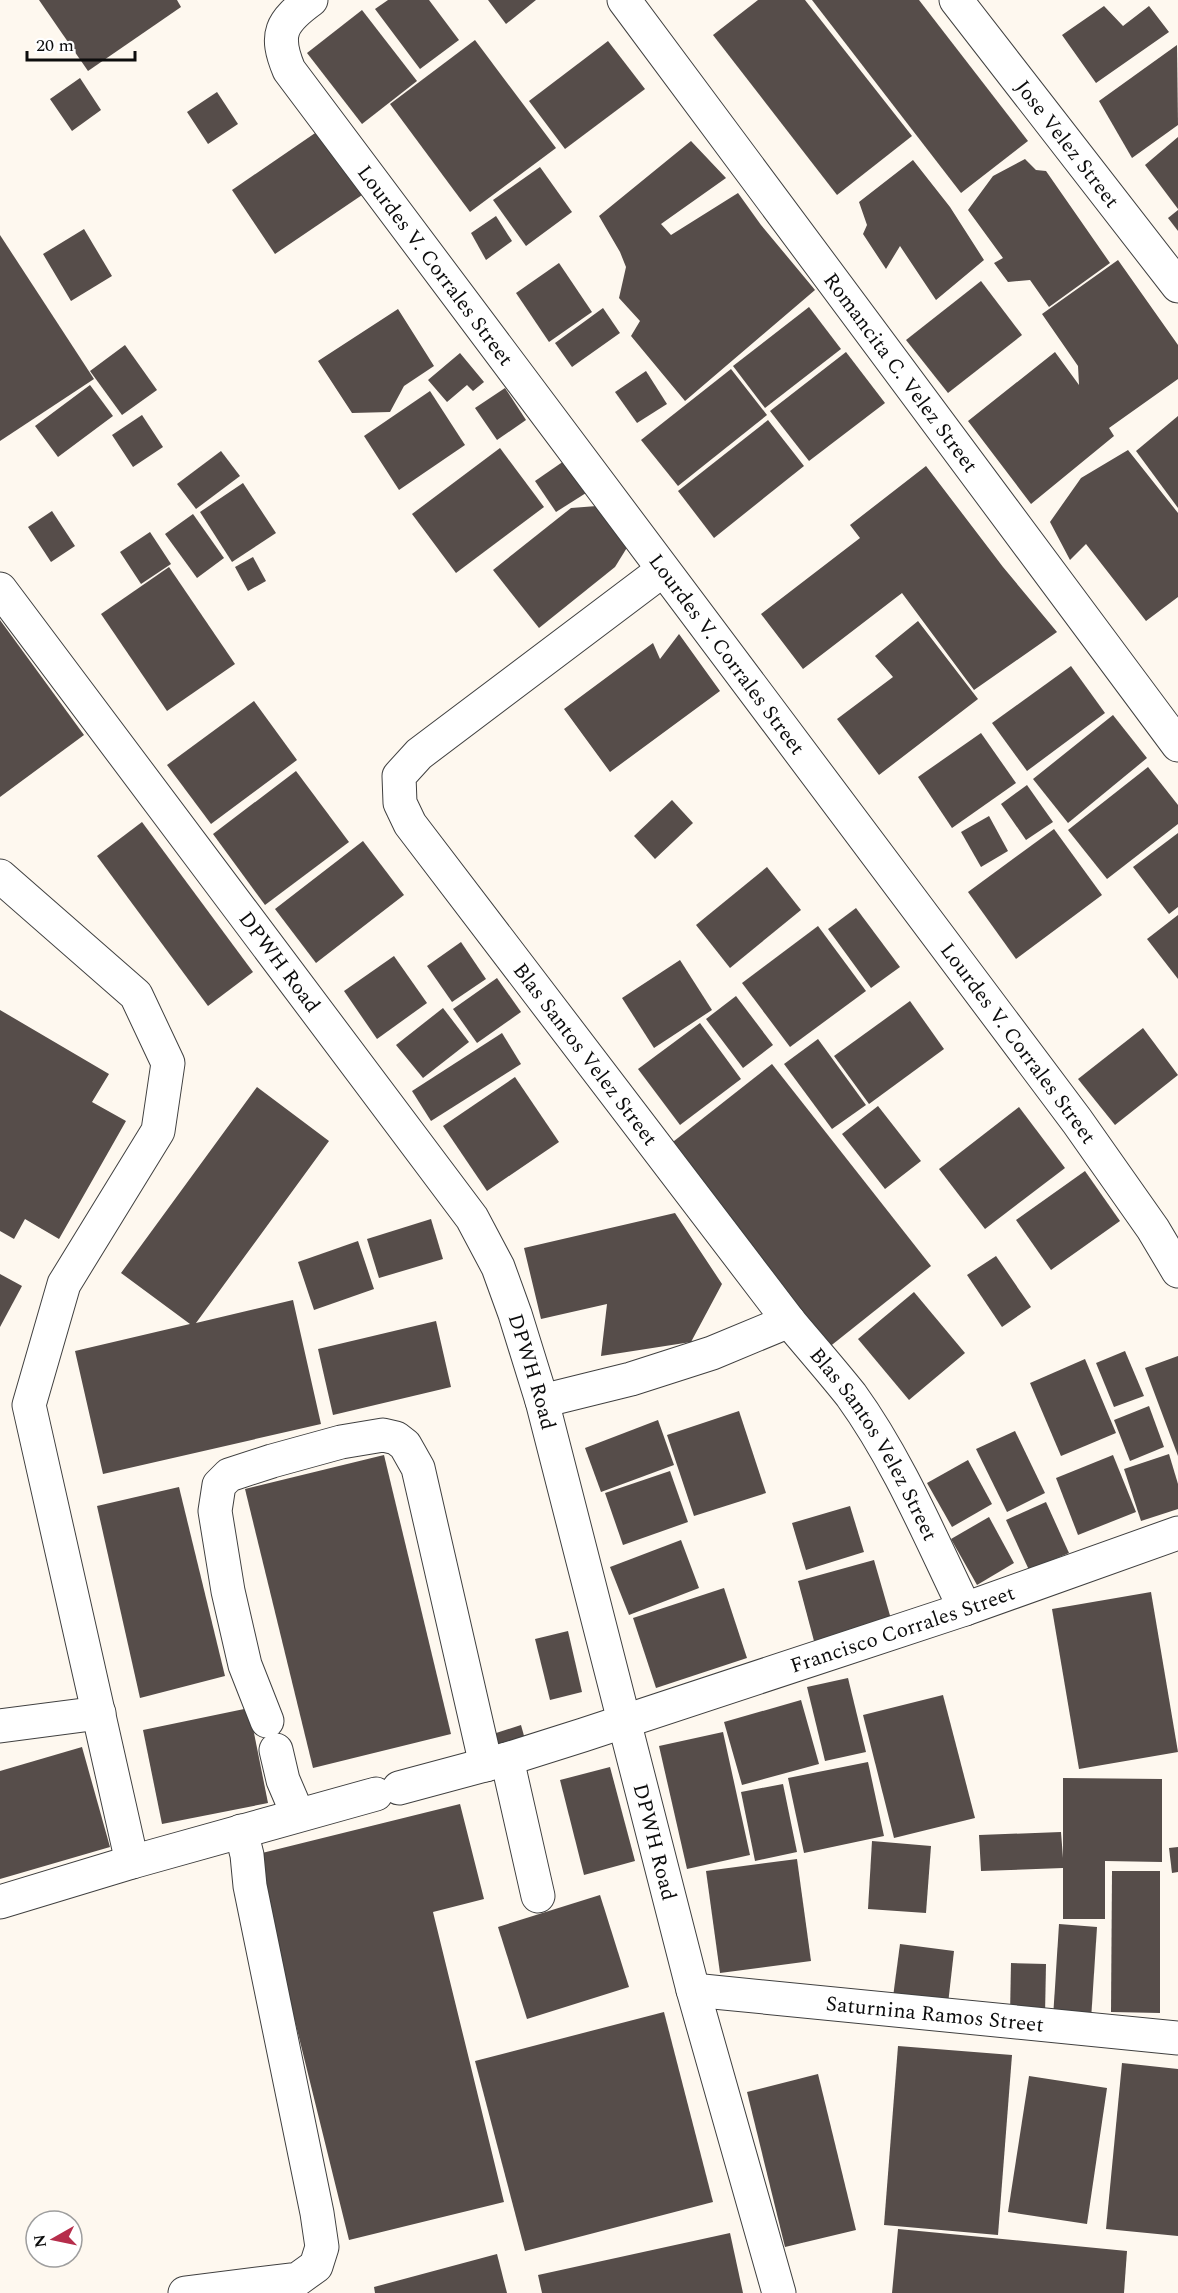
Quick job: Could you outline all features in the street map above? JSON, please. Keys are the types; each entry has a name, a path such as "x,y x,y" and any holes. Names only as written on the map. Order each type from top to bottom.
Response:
{"street":[{"name":"Lourdes V. Corrales Street","path":"311,0 292,14 284,24 281,38 282,53 289,70 1077,1121 1153,1229 1178,1271"},
{"name":"Romancita C. Velez Street","path":"624,0 1178,745"},
{"name":"Jose Velez Street","path":"956,0 1178,286"},
{"name":"Blas Santos Velez Street","path":"663,570 419,754 399,776 400,803 410,824 789,1321 851,1396 881,1443 912,1500 965,1609"},
{"name":"DPWH Road","path":"0,589 472,1218 498,1267 542,1401 626,1721 693,1990 779,2293"},
{"path":"0,876 136,994 168,1063 158,1131 64,1284 29,1405 132,1862"},
{"path":"542,1401 631,1379 712,1353 789,1321"},
{"path":"298,1815 283,1780 271,1735 245,1665 228,1591 215,1511 219,1485 229,1474 341,1442 383,1435 396,1438 405,1445 418,1468 497,1762 538,1896"},
{"name":"Francisco Corrales Street","path":"0,1902 241,1831 497,1762 965,1609 1178,1533"},
{"path":"0,1726 99,1713"},
{"path":"185,2293 298,2279 316,2266 322,2247 241,1831"},
{"name":"Saturnina Ramos Street","path":"693,1990 1178,2038"}],"building":[{"path":"39,0 177,0 181,7 88,71"},
{"path":"388,0 429,0 459,40 420,69 375,9"},
{"path":"488,0 536,0 506,24"},
{"path":"758,0 805,0 912,136 837,195 713,35"},
{"path":"812,0 919,0 1028,141 961,193"},
{"path":"1104,6 1123,26 1149,6 1169,32 1096,83 1062,35"},
{"path":"362,10 417,81 362,124 307,53"},
{"path":"475,40 556,148 470,212 390,104"},
{"path":"608,41 645,89 565,149 529,101"},
{"path":"1177,45 1178,125 1132,158 1099,101"},
{"path":"80,78 101,110 72,131 50,99"},
{"path":"217,92 238,124 208,144 187,112"},
{"path":"321,129 365,193 275,254 232,190"},
{"path":"1178,137 1178,209 1145,165"},
{"path":"691,141 726,178 661,224 671,235 738,193 761,225 815,290 685,401 631,336 640,321 619,298 626,267 599,216"},
{"path":"1025,159 1036,170 1046,171 1110,263 1049,307 1030,280 1008,282 994,263 1003,258 968,210 993,176"},
{"path":"913,160 950,207 984,260 936,300 900,246 886,269 863,234 867,225 859,202"},
{"path":"540,167 572,212 526,246 493,200"},
{"path":"1178,210 1178,231 1168,218"},
{"path":"496,216 512,241 486,260 471,233"},
{"path":"84,229 112,276 71,301 43,254"},
{"path":"0,235 94,379 0,441"},
{"path":"1118,260 1178,345 1178,379 1109,428 1114,436 1031,504 968,421 1055,352 1079,385 1078,366 1042,314"},
{"path":"559,263 592,312 549,342 516,293"},
{"path":"981,281 1022,335 948,393 906,340"},
{"path":"809,307 841,349 765,408 733,366"},
{"path":"603,308 620,333 572,367 555,343"},
{"path":"398,309 434,366 404,386 390,412 352,413 318,361"},
{"path":"125,345 157,390 122,415 90,371"},
{"path":"846,352 885,403 809,461 770,411"},
{"path":"460,353 484,382 473,391 467,385 447,402 428,380"},
{"path":"731,369 767,415 678,486 641,440"},
{"path":"646,371 667,404 637,423 615,392"},
{"path":"90,385 113,416 58,457 35,426"},
{"path":"505,388 526,420 497,440 475,408"},
{"path":"430,391 465,445 399,490 364,436"},
{"path":"142,415 163,447 133,467 112,435"},
{"path":"1178,416 1178,508 1136,451"},
{"path":"768,420 804,466 714,538 678,491"},
{"path":"500,448 544,507 456,573 412,514"},
{"path":"1128,450 1178,513 1178,597 1146,621 1086,544 1070,560 1050,522 1081,478"},
{"path":"221,451 240,476 196,509 177,484"},
{"path":"564,461 586,493 556,512 535,481"},
{"path":"926,466 1003,567 1057,632 974,690 902,593 803,669 761,614 860,538 850,525"},
{"path":"243,483 276,533 232,562 200,512"},
{"path":"597,506 628,546 615,567 539,628 493,570 571,508"},
{"path":"52,511 75,546 51,562 28,527"},
{"path":"193,514 224,558 197,578 165,534"},
{"path":"150,532 171,564 141,584 120,552"},
{"path":"253,557 266,581 248,591 235,567"},
{"path":"169,567 235,664 167,711 101,614"},
{"path":"0,620 84,735 0,797"},
{"path":"918,621 978,699 879,775 837,719 893,677 875,656"},
{"path":"679,634 720,691 610,772 564,709 653,643 660,659"},
{"path":"1071,666 1105,713 1027,771 992,723"},
{"path":"254,701 297,760 211,824 167,765"},
{"path":"1113,715 1147,758 1068,823 1033,779"},
{"path":"981,733 1016,783 952,828 918,777"},
{"path":"1148,767 1178,805 1178,824 1107,879 1068,830"},
{"path":"296,771 349,842 265,905 213,834"},
{"path":"1027,785 1053,822 1026,840 1001,804"},
{"path":"672,800 693,823 655,859 634,836"},
{"path":"989,816 1008,851 981,867 961,832"},
{"path":"142,822 253,972 208,1006 97,856"},
{"path":"1054,829 1102,895 1016,959 968,892"},
{"path":"1178,833 1178,907 1169,914 1133,867"},
{"path":"363,841 404,895 316,963 275,909"},
{"path":"767,867 801,910 730,968 696,925"},
{"path":"856,908 900,967 871,988 828,929"},
{"path":"1178,915 1178,979 1147,939"},
{"path":"818,926 866,991 790,1047 742,983"},
{"path":"461,942 486,979 452,1002 427,966"},
{"path":"394,956 427,1003 377,1039 344,991"},
{"path":"680,960 712,1010 654,1048 622,998"},
{"path":"497,978 521,1012 477,1043 453,1009"},
{"path":"736,996 773,1045 743,1068 706,1019"},
{"path":"910,1001 944,1049 869,1104 834,1056"},
{"path":"443,1008 469,1042 423,1078 396,1045"},
{"path":"0,1010 109,1074 92,1102 126,1121 59,1239 25,1219 14,1239 0,1231"},
{"path":"700,1023 741,1079 680,1125 638,1069"},
{"path":"1143,1028 1178,1075 1115,1125 1078,1079"},
{"path":"502,1033 521,1064 431,1121 412,1091"},
{"path":"818,1039 866,1105 832,1129 784,1064"},
{"path":"772,1064 931,1266 828,1348 669,1145"},
{"path":"515,1077 559,1142 487,1191 443,1126"},
{"path":"257,1087 329,1141 196,1323 293,1300 321,1424 103,1474 75,1351 190,1324 121,1273"},
{"path":"878,1106 921,1161 885,1189 842,1134"},
{"path":"1019,1107 1065,1168 985,1229 939,1169"},
{"path":"1085,1171 1120,1221 1051,1270 1016,1220"},
{"path":"675,1213 722,1284 691,1342 601,1356 607,1304 541,1319 524,1248"},
{"path":"431,1219 443,1259 379,1278 367,1239"},
{"path":"358,1241 374,1289 314,1310 298,1262"},
{"path":"996,1256 1031,1307 1002,1327 967,1275"},
{"path":"0,1274 22,1286 0,1327"},
{"path":"914,1292 965,1353 909,1400 858,1339"},
{"path":"436,1321 451,1387 333,1415 318,1349"},
{"path":"1125,1351 1144,1396 1114,1407 1096,1363"},
{"path":"1178,1356 1178,1456 1145,1368"},
{"path":"1085,1359 1116,1433 1061,1456 1030,1383"},
{"path":"1149,1406 1164,1447 1130,1461 1114,1420"},
{"path":"739,1411 766,1493 694,1516 667,1435"},
{"path":"658,1420 674,1465 601,1492 585,1448"},
{"path":"1015,1431 1045,1493 1007,1512 976,1449"},
{"path":"1169,1454 1178,1484 1178,1509 1141,1521 1124,1469"},
{"path":"384,1455 451,1734 313,1768 245,1489"},
{"path":"1113,1455 1136,1512 1078,1535 1056,1478"},
{"path":"968,1460 992,1504 952,1527 927,1483"},
{"path":"670,1471 688,1522 623,1545 605,1493"},
{"path":"179,1487 225,1676 140,1698 97,1506"},
{"path":"1046,1502 1069,1553 1029,1570 1006,1520"},
{"path":"850,1506 864,1552 806,1570 792,1523"},
{"path":"989,1517 1014,1563 977,1585 951,1539"},
{"path":"681,1540 699,1588 629,1615 610,1567"},
{"path":"874,1560 891,1619 814,1641 798,1581"},
{"path":"724,1588 747,1658 656,1688 633,1618"},
{"path":"1151,1592 1178,1752 1079,1769 1052,1609"},
{"path":"568,1631 582,1692 550,1700 535,1639"},
{"path":"848,1678 866,1752 825,1761 807,1687"},
{"path":"943,1695 975,1818 894,1838 863,1715"},
{"path":"801,1700 819,1764 742,1785 724,1722"},
{"path":"249,1708 268,1803 162,1824 143,1730"},
{"path":"521,1725 526,1743 499,1750 493,1734"},
{"path":"723,1732 750,1855 687,1869 659,1746"},
{"path":"82,1747 110,1847 0,1879 0,1771"},
{"path":"868,1762 884,1836 804,1853 788,1778"},
{"path":"610,1767 635,1861 584,1875 560,1780"},
{"path":"1063,1778 1162,1779 1162,1862 1105,1861 1105,1919 1063,1919 1063,1868 981,1871 979,1835 1061,1832 1063,1858"},
{"path":"783,1784 797,1852 755,1861 741,1792"},
{"path":"460,1804 484,1899 433,1912 504,2202 349,2240 254,1855"},
{"path":"872,1841 931,1846 926,1913 868,1909"},
{"path":"1178,1847 1178,1872 1172,1873 1169,1848"},
{"path":"797,1859 811,1961 720,1973 706,1871"},
{"path":"1112,1871 1160,1871 1160,2013 1111,2012"},
{"path":"600,1895 629,1987 527,2019 498,1927"},
{"path":"1059,1924 1097,1927 1091,2020 1053,2018"},
{"path":"900,1944 954,1951 948,2004 893,1997"},
{"path":"1011,1963 1046,1964 1045,2015 1010,2015"},
{"path":"664,2012 713,2202 525,2251 475,2061"},
{"path":"898,2046 1012,2055 998,2235 884,2225"},
{"path":"1122,2063 1178,2069 1178,2236 1106,2229"},
{"path":"818,2074 856,2230 785,2247 747,2092"},
{"path":"1029,2076 1107,2088 1087,2224 1008,2212"},
{"path":"898,2229 1127,2251 1124,2293 892,2293"},
{"path":"730,2233 743,2293 542,2293 538,2275"},
{"path":"497,2254 507,2293 375,2293 374,2287"}]}
